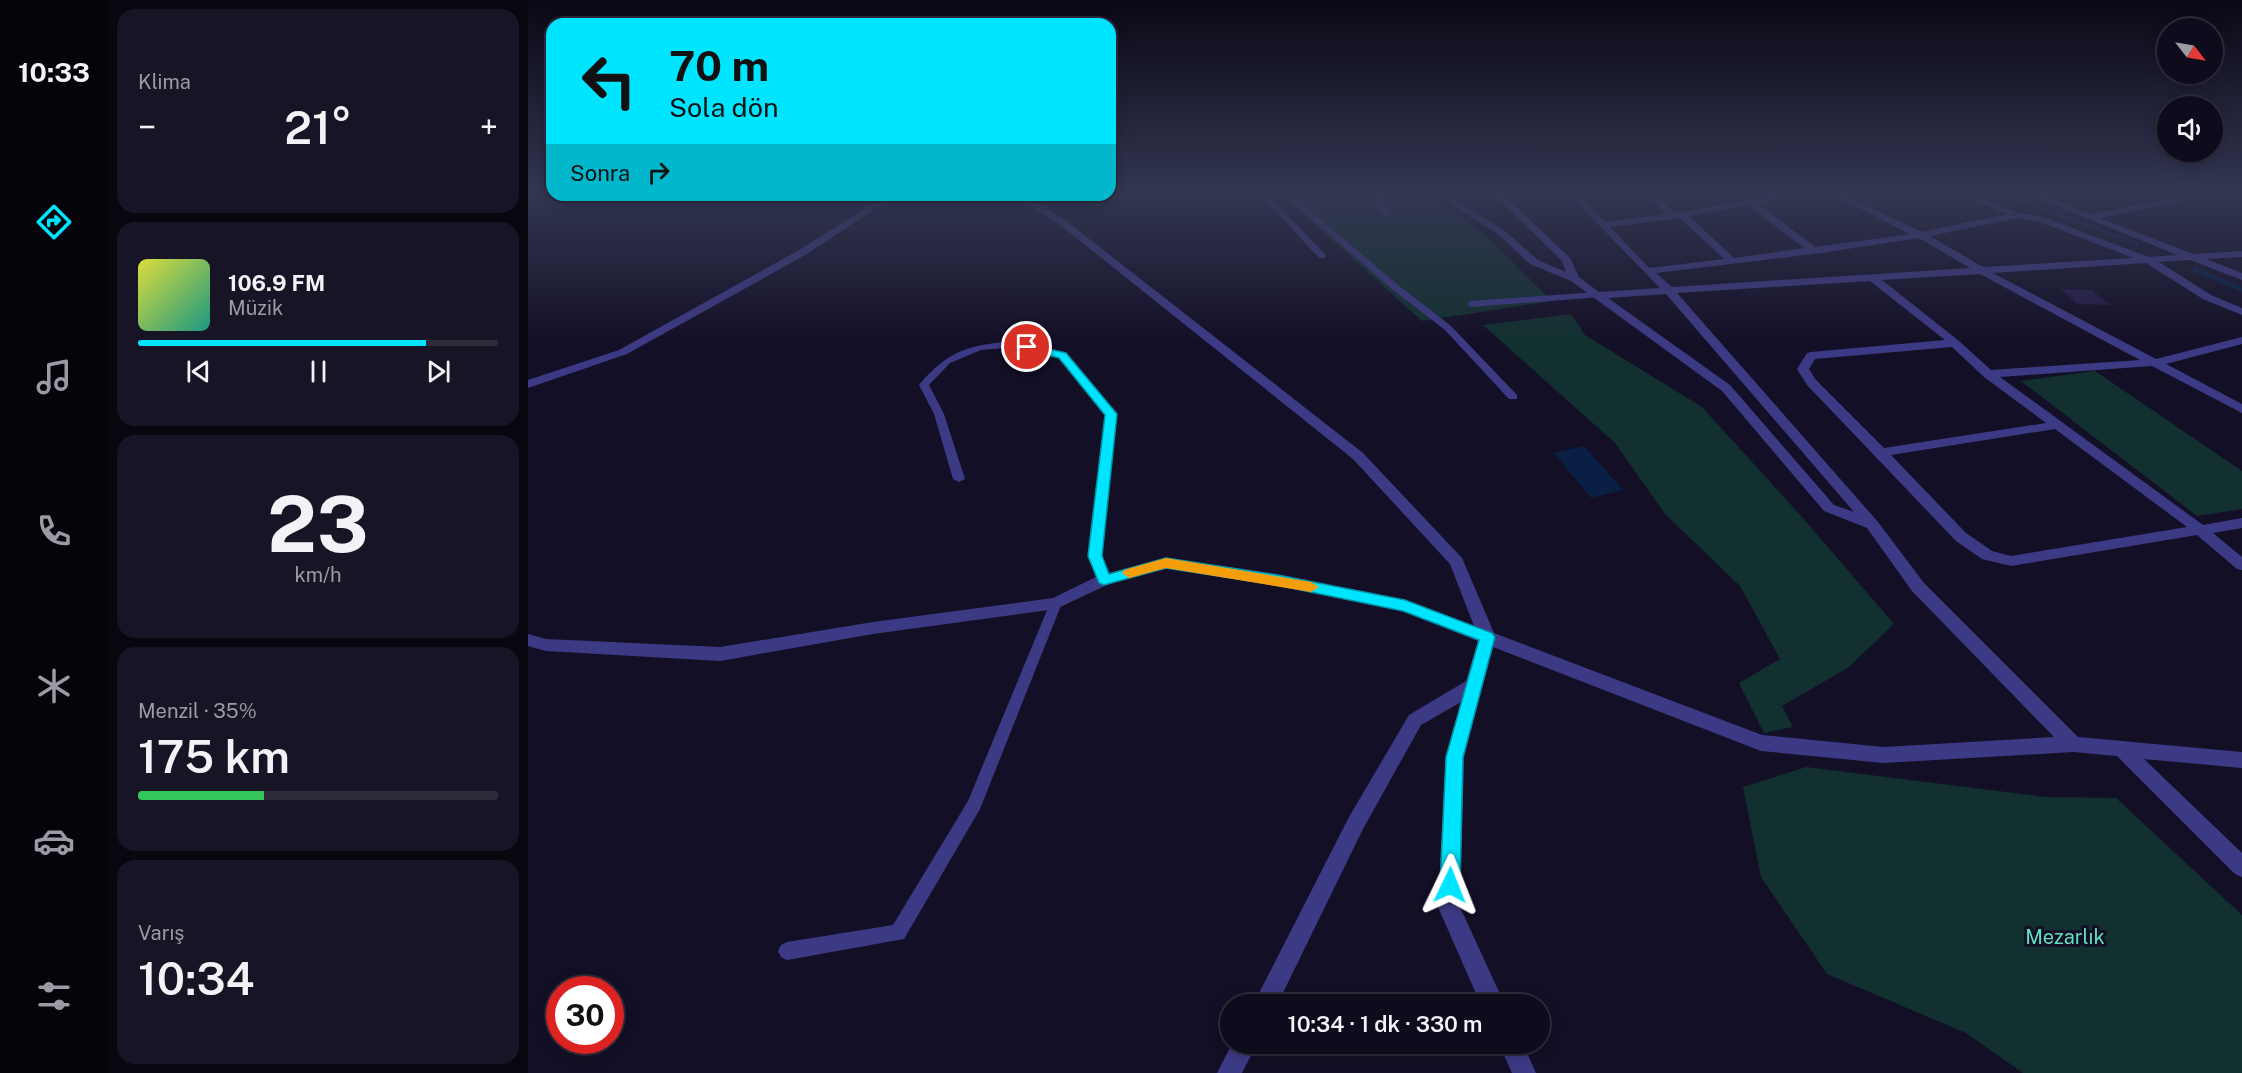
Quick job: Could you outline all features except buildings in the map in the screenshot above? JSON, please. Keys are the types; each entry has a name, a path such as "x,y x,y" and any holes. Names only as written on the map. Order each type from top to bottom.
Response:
{"street":[{"path":"528,384 622,351 817,243"},
{"path":"1089,243 1358,456 1456,562 1487,637 1455,757 1449,907 1488,994"},
{"path":"1513,243 1534,262 1575,279 1726,388 1829,508 1874,525"},
{"path":"1549,243 1566,260 1575,279"},
{"path":"1622,243 1647,271 1668,289 1874,525 1918,587 2073,744"},
{"path":"1711,243 1732,261"},
{"path":"1805,243 1814,250"},
{"path":"1647,271 1863,243"},
{"path":"1935,243 1984,272 2158,362 2242,409"},
{"path":"2103,243 2148,260 2207,297 2242,312"},
{"path":"2159,243 2242,277"},
{"path":"1597,295 2242,254"},
{"path":"1870,276 1955,343 1988,374 2199,530 2242,565"},
{"path":"1988,374 2158,362 2242,340"},
{"path":"1955,343 1811,356 1803,369 1811,382 1961,537 1987,555 2011,561 2242,523"},
{"path":"1881,453 2057,425"},
{"path":"528,639 546,645 720,654 873,628 1056,603 1104,580 1166,563 1277,580 1405,606 1761,743 1884,755 2073,744 2242,760"},
{"path":"1270,994 1356,823 1415,720 1474,685"},
{"path":"2122,749 2242,867"},
{"path":"1229,1073 1239,1054"},
{"path":"1515,1054 1524,1073"}],"lane":[{"path":"1310,243 1322,256"},
{"path":"1344,243 1448,328 1513,397"},
{"path":"1471,304 1597,295"},
{"path":"959,479 939,414 924,385 947,361 979,347 1015,344 1062,356 1111,414 1095,556 1104,580"},
{"path":"787,951 898,933 974,804 1056,603"}],"green space":[{"path":"1336,243 1493,243 1552,301 1422,321"},
{"path":"1571,314 1585,335 1702,407 1802,517 1894,624 1849,667 1782,706 1793,727 1764,733 1739,683 1780,659 1740,586 1665,514 1615,443 1483,325"},
{"path":"2095,371 2242,471 2242,509 2197,516 2021,381"},
{"name":"Mezarlık","path":"1806,767 2045,797 2116,798 2242,915 2242,1073 2023,1073 1966,1033 1827,974 1761,877 1743,787"}],"water":[{"path":"1584,446 1623,490 1591,498 1554,453"}],"waterway":[{"path":"2195,269 2242,290"}],"slow traffic":[{"path":"1129,573 1166,563 1311,587"}],"route":[{"path":"1027,347 1062,356 1111,414 1095,556 1104,580 1166,563 1277,580 1405,606 1487,637 1455,757 1450,885"}]}
